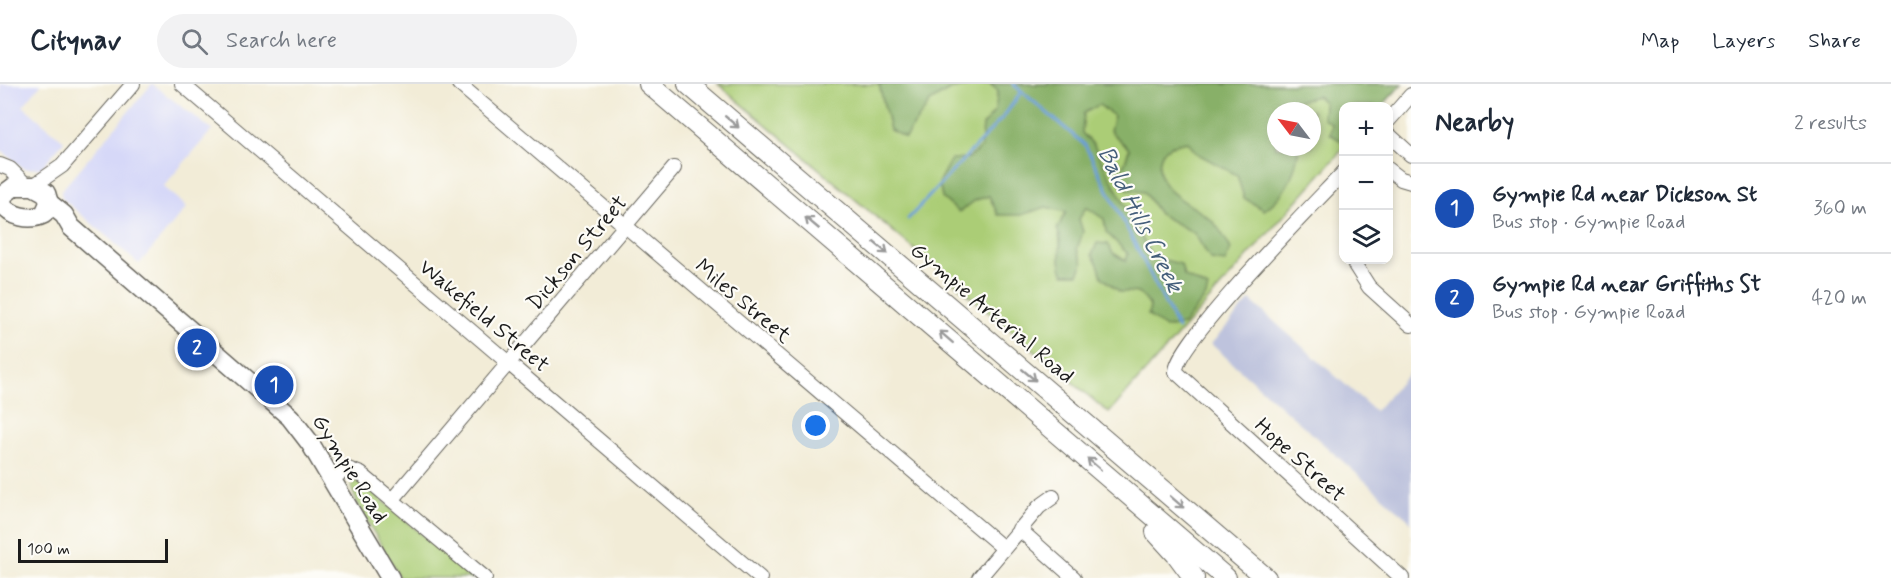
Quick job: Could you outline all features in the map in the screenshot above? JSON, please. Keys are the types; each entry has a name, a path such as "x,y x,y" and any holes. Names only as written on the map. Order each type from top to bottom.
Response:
{"highway":[{"path":"649,84 1226,578"},
{"name":"Gympie Arterial Road","path":"687,84 1266,578"},
{"path":"1139,502 1148,525 1177,555 1194,578"}],"main road":[{"path":"3,200 40,197"},
{"path":"3,200 24,218 40,197"},
{"name":"Gympie Road","path":"40,197 64,214 71,227 286,412 304,432 390,578"}],"street":[{"path":"3,200 0,166 9,169 40,197 62,166 133,84"},
{"name":"Wakefield Street","path":"182,84 760,578"},
{"name":"Miles Street","path":"459,84 1002,547"},
{"path":"1393,116 1411,95"},
{"path":"1393,138 1411,155"},
{"name":"Dickson Street","path":"393,499 674,168"},
{"path":"1393,172 1401,179 1411,182"},
{"name":"Hope Street","path":"1339,177 1211,317 1178,359 1175,368 1182,380 1402,578"},
{"path":"1355,265 1369,287 1411,325"},
{"path":"331,478 345,469 354,470 393,499 485,578"},
{"path":"979,578 1002,547 1039,507 1053,497"},
{"path":"1020,529 1074,578"}],"shaded area":[{"path":"0,84 41,84 23,106 64,141 41,168 24,169 0,149"},
{"path":"152,84 212,130 163,187 187,207 139,264 62,198 61,191"},
{"path":"1250,300 1375,411 1411,371 1411,522 1211,344"}],"green space":[{"path":"718,84 1402,84 1386,102 1339,102 1339,154 1109,413"},
{"path":"879,84 978,84 949,90 930,102 905,138 890,130"},
{"path":"990,84 1402,84 1386,102 1339,102 1339,140 1330,134 1332,124 1323,118 1324,103 1317,96 1294,102 1267,102 1267,156 1297,156 1289,183 1279,197 1264,210 1244,198 1237,175 1196,153 1188,142 1171,146 1164,151 1160,160 1162,180 1175,195 1216,225 1231,249 1225,262 1211,260 1194,233 1159,214 1144,192 1128,190 1117,174 1125,163 1129,149 1110,131 1114,116 1099,105 1084,113 1082,133 1093,144 1152,257 1181,264 1184,276 1208,288 1206,296 1183,325 1165,328 1148,315 1150,307 1141,295 1134,292 1120,292 1102,277 1092,255 1097,243 1108,244 1113,253 1126,261 1128,254 1106,232 1104,219 1086,207 1079,219 1083,232 1077,249 1083,263 1078,274 1064,274 1060,262 1060,241 1057,229 1066,212 1046,207 1021,215 998,215 989,196 976,200 959,212 942,198 939,181 951,159 969,158 981,147 983,125 995,111 998,91"},
{"path":"360,481 473,578 400,578 358,505 351,487 354,482"}],"waterway":[{"name":"Bald Hills Creek","path":"1013,84 1085,145 1178,329"},
{"path":"908,219 1004,116 1022,91"}],"place":[{"name":"Gympie Rd near Griffiths St","path":"197,348"},
{"name":"Gympie Rd near Dickson St","path":"274,385"}]}
